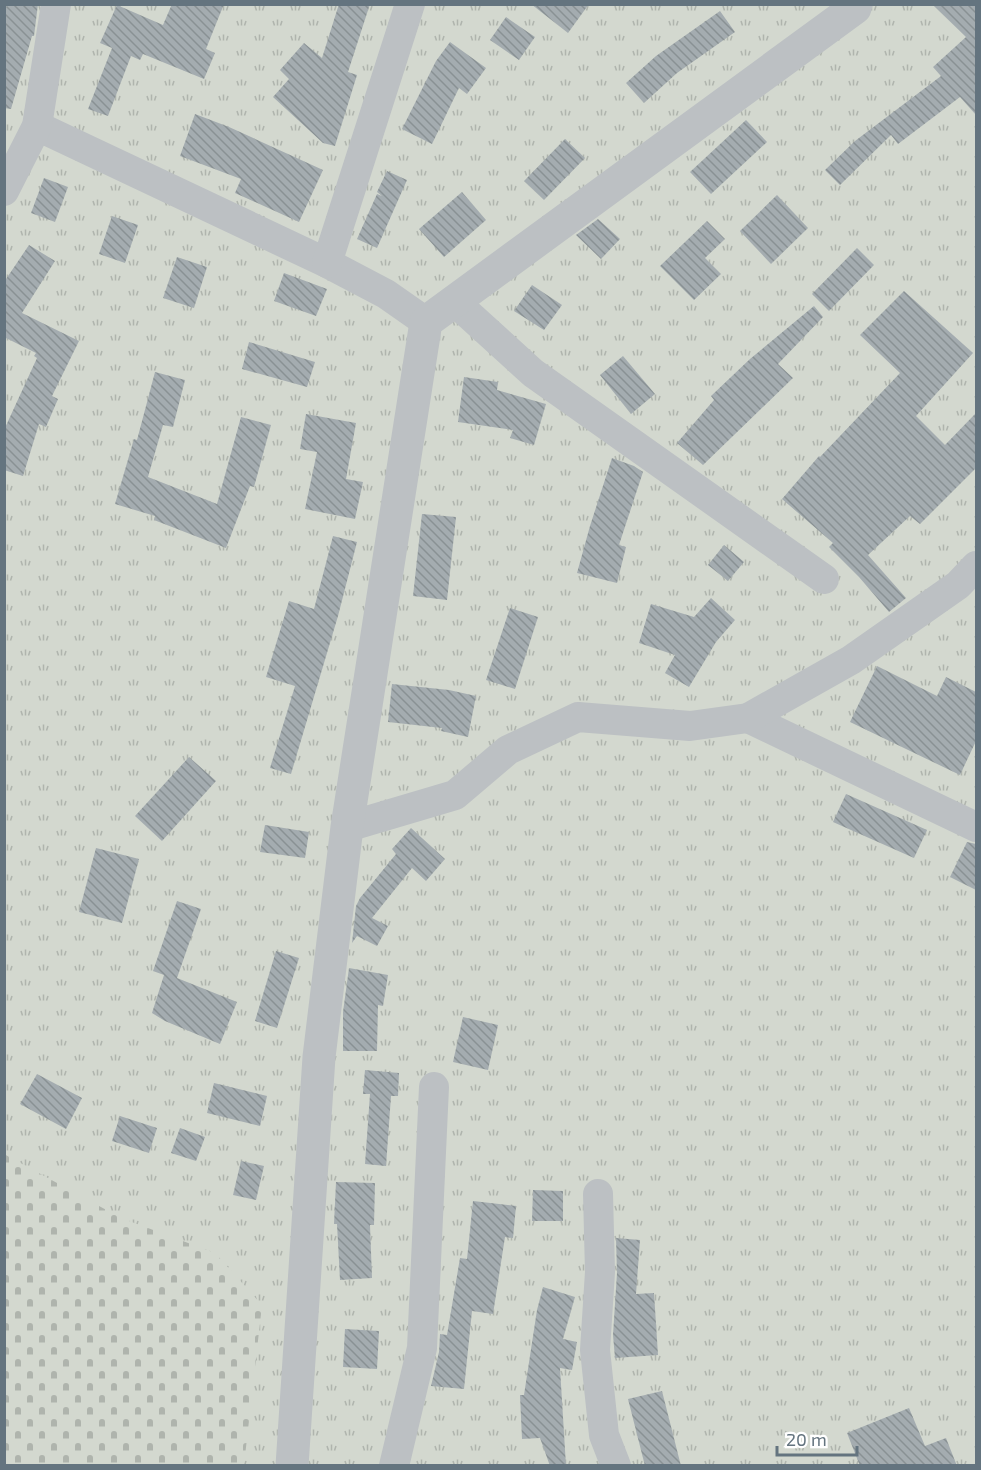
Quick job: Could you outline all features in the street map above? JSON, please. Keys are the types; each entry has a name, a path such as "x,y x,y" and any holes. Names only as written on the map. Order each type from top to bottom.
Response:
{"street":[{"path":"4,191 37,126 56,4"},
{"path":"327,263 410,4"},
{"path":"292,1466 319,1057 346,827 426,322 846,15 855,8 856,4"},
{"path":"37,126 327,263 386,294 426,322"},
{"path":"455,302 533,373 825,579"},
{"path":"346,827 455,795 508,750 578,717 690,726 748,718 851,660 970,584"},
{"path":"748,718 976,827"},
{"path":"394,1466 422,1348 434,1087"},
{"path":"598,1194 600,1272 595,1350 604,1435 616,1466"}],"green space":[{"path":"5,5 976,5 976,1465 5,1465"},
{"path":"4,1154 121,1218 215,1253 262,1305 244,1465 5,1465"}],"building":[{"path":"7,4 38,4 34,36 32,36 11,109 4,108 4,14"},
{"path":"172,4 224,4 206,49 215,53 204,79 143,54 140,60 131,56 108,116 88,109 112,48 100,43 117,5 163,25"},
{"path":"339,4 370,4 348,72 357,75 335,146 323,143 273,97 289,79 280,70 304,43 322,58"},
{"path":"531,4 589,4 568,33"},
{"path":"932,4 976,4 976,115 960,97 898,144 891,135 840,185 825,170 855,141 941,76 933,67 966,37"},
{"path":"720,11 735,32 677,73 644,103 626,83 656,56"},
{"path":"506,17 535,37 519,60 490,40"},
{"path":"450,42 486,68 467,94 459,88 432,144 402,129 436,61"},
{"path":"195,114 323,170 299,222 235,193 241,179 180,156"},
{"path":"746,120 767,142 711,194 690,172"},
{"path":"565,139 585,158 544,200 524,181"},
{"path":"387,171 407,180 377,248 357,239 377,194 382,196 377,192"},
{"path":"44,178 68,187 55,222 31,213"},
{"path":"462,192 486,220 444,257 419,229"},
{"path":"777,195 808,228 771,264 740,231"},
{"path":"112,216 138,225 125,263 99,254"},
{"path":"598,219 620,239 601,259 576,235"},
{"path":"707,221 725,239 705,258 721,274 694,300 660,266"},
{"path":"29,245 55,261 22,313 79,341 52,396 58,399 46,427 39,424 23,476 4,470 4,430 37,358 34,356 36,353 6,338 4,341 4,282"},
{"path":"857,248 874,265 829,311 812,294"},
{"path":"177,257 207,267 194,308 163,298"},
{"path":"284,273 327,289 316,316 274,301"},
{"path":"532,285 562,305 544,330 514,311"},
{"path":"904,291 973,353 916,416 945,445 976,413 976,468 920,524 910,516 868,555 906,598 889,612 829,547 833,543 782,499 819,456 900,373 860,335"},
{"path":"814,306 823,317 778,364 793,378 703,465 677,443 714,400 711,396 750,359"},
{"path":"249,342 315,362 307,387 242,369"},
{"path":"623,356 655,394 631,414 600,375"},
{"path":"155,372 185,380 173,427 163,425 148,477 217,504 241,417 271,425 254,487 250,486 226,548 154,520 155,516 115,504 134,439 137,440"},
{"path":"464,377 498,382 497,390 546,404 534,445 510,438 513,430 458,422"},
{"path":"306,414 356,423 346,479 363,482 355,519 305,509 317,452 300,449"},
{"path":"612,458 643,472 619,545 626,547 617,583 577,573"},
{"path":"422,514 456,517 447,600 413,596"},
{"path":"333,536 357,542 338,616 291,774 270,768 295,686 266,677 289,601 314,609"},
{"path":"724,545 744,562 728,581 708,565"},
{"path":"711,598 735,620 716,642 689,687 665,673 675,655 639,643 651,604 694,617"},
{"path":"510,608 538,617 515,689 486,680"},
{"path":"877,666 937,696 946,677 976,692 976,741 960,775 850,722"},
{"path":"392,684 449,690 476,696 468,737 441,731 442,728 388,722"},
{"path":"189,757 216,781 162,841 135,816"},
{"path":"846,794 927,830 914,858 833,822"},
{"path":"265,825 309,832 305,858 260,852"},
{"path":"411,828 445,859 426,881 412,868 372,918 388,926 377,946 357,936 352,943 356,906 360,898 396,854 392,849"},
{"path":"967,842 976,844 976,890 950,877"},
{"path":"96,848 139,859 122,923 79,912"},
{"path":"177,901 201,909 177,978 237,1002 220,1044 165,1021 152,1013 164,975 153,971"},
{"path":"276,951 299,958 277,1028 255,1021"},
{"path":"349,968 388,975 383,1006 378,1005 377,1051 343,1051 343,1012"},
{"path":"463,1017 498,1025 488,1070 453,1062"},
{"path":"365,1070 399,1073 398,1096 391,1096 386,1166 365,1164 370,1094 363,1094"},
{"path":"37,1074 82,1098 66,1129 20,1104"},
{"path":"214,1083 267,1096 260,1126 207,1113"},
{"path":"120,1116 157,1128 149,1153 112,1141"},
{"path":"180,1128 205,1137 196,1161 171,1153"},
{"path":"241,1161 264,1166 256,1200 233,1195"},
{"path":"336,1182 375,1183 374,1225 370,1225 372,1278 340,1280 337,1224 334,1224"},
{"path":"533,1190 563,1191 563,1221 532,1221"},
{"path":"473,1201 516,1206 513,1238 505,1237 493,1314 472,1311 464,1389 431,1386 439,1352 440,1334 447,1335 460,1258 467,1259"},
{"path":"616,1238 640,1240 636,1294 654,1293 658,1355 615,1358 613,1335 617,1273"},
{"path":"543,1287 575,1297 563,1339 577,1342 572,1370 560,1368 566,1466 550,1466 540,1438 522,1439 520,1395 524,1395 537,1310"},
{"path":"345,1329 379,1331 377,1369 343,1367"},
{"path":"662,1391 681,1466 645,1466 628,1399"},
{"path":"909,1408 925,1446 946,1438 957,1466 860,1466 847,1433"}]}
